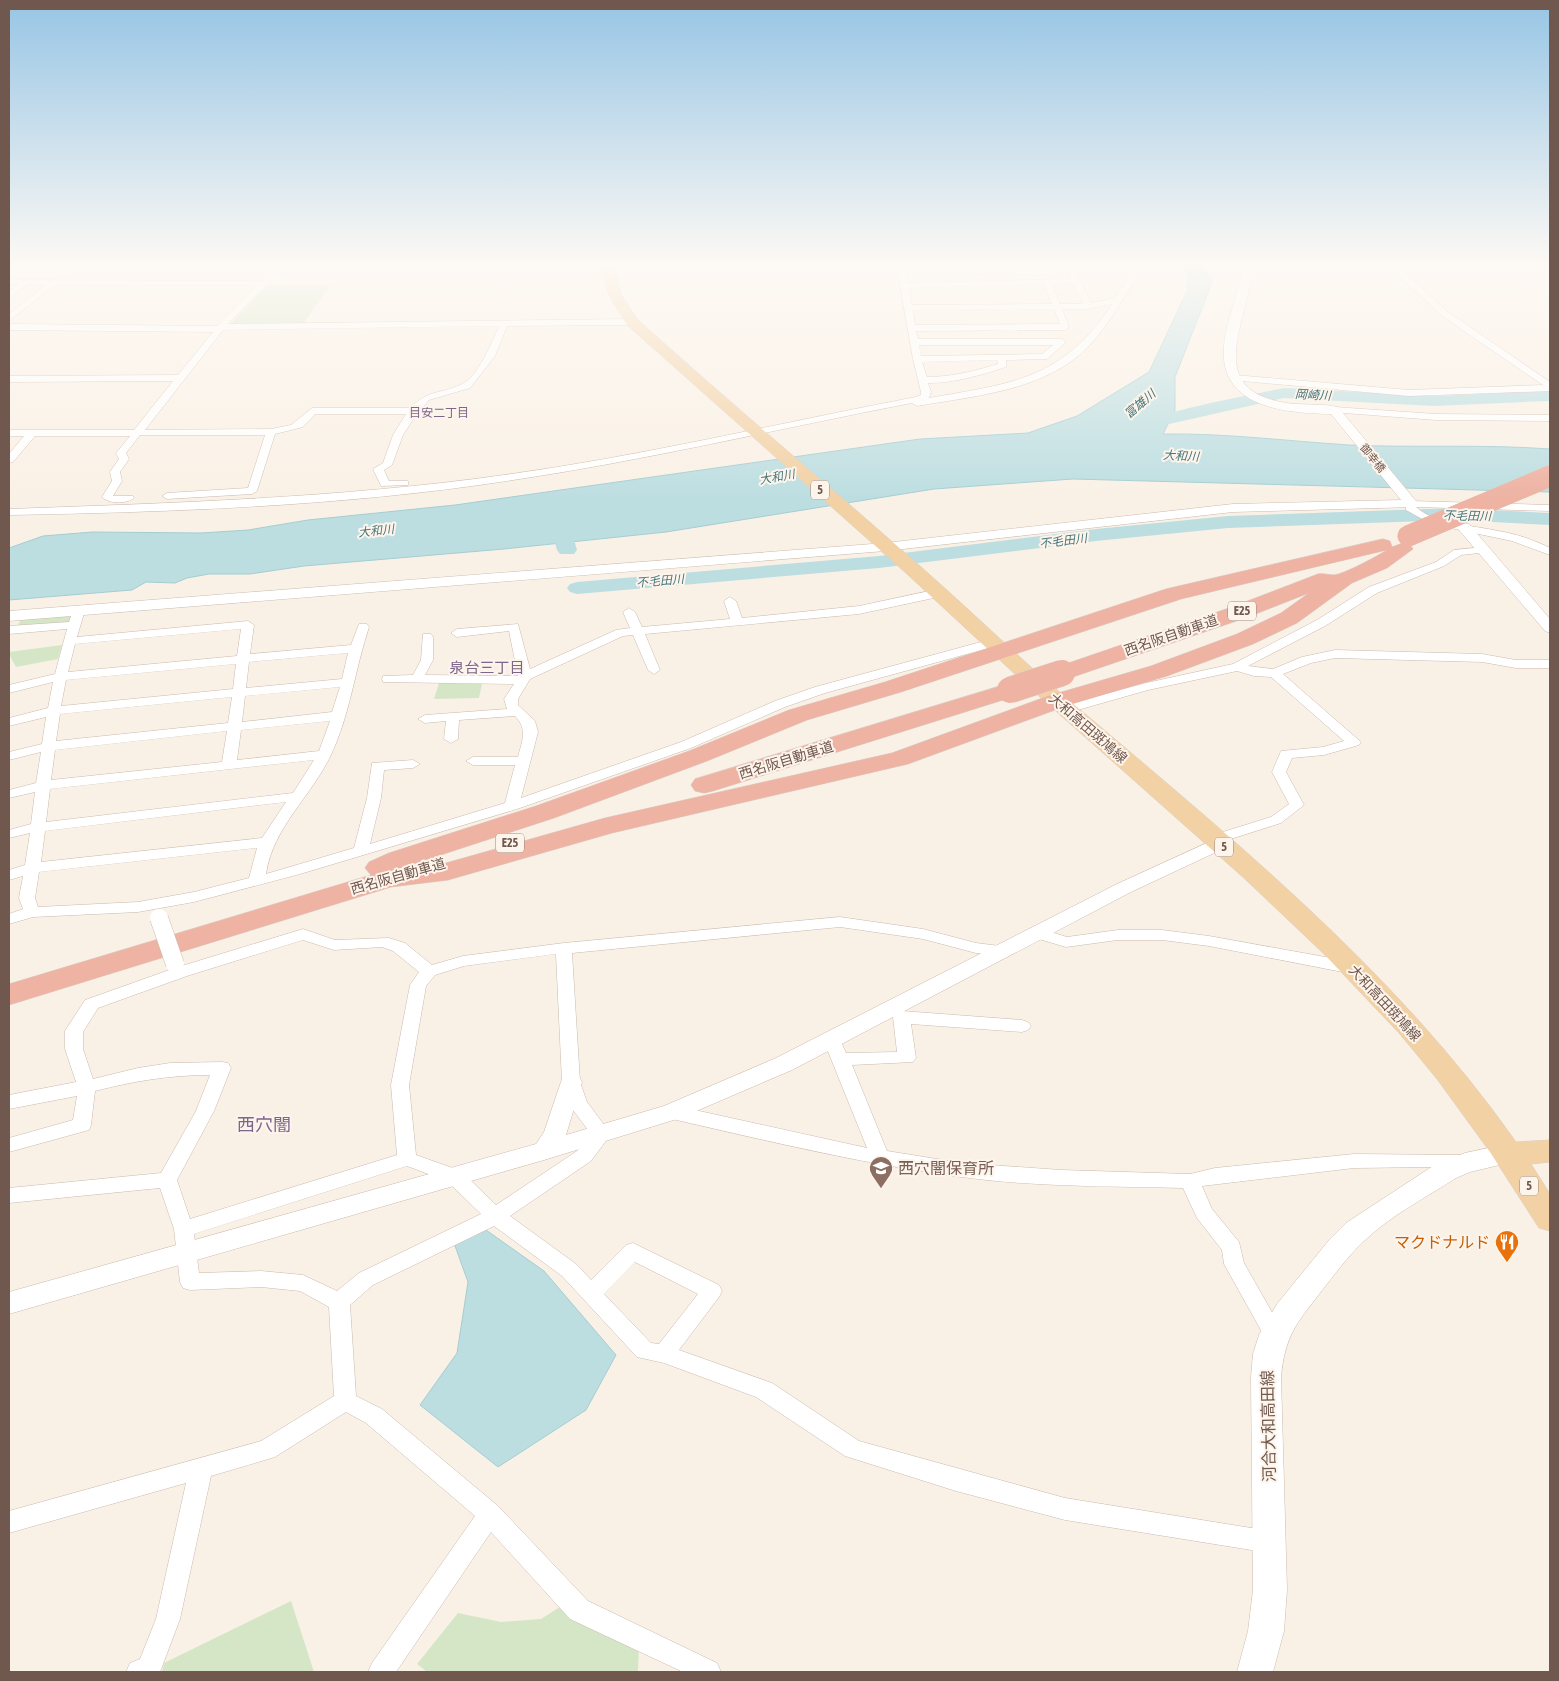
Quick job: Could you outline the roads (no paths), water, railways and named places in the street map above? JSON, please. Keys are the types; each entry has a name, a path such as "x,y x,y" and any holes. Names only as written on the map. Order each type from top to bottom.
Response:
{"highway":[{"name":"西名阪自動車道","path":"1404,543 1550,476"},
{"name":"西名阪自動車道","path":"9,980 376,866 691,789 1006,685 1240,612 1404,543 1550,486"},
{"path":"376,866 545,812 798,715 997,647 1174,594 1404,543"},
{"path":"376,866 448,872 605,826 898,759 1062,705 1245,639 1289,618 1344,578 1380,564 1404,543"},
{"name":"西名阪自動車道","path":"9,995 376,866"}],"main road":[{"name":"大和高田斑鳩線","path":"653,340 760,432 997,647 1314,928 1410,1027 1452,1079 1507,1154 1550,1219"},
{"path":"1507,1154 1550,1151"},
{"name":"河合大和高田線","path":"1255,1672 1266,1630 1270,1590 1266,1377 1268,1354 1274,1335 1287,1313 1340,1247 1380,1212 1446,1171 1465,1163 1507,1154"}],"street":[{"path":"211,340 121,453 124,459 115,472 116,481 107,497 111,499 252,491 271,432"},
{"path":"463,483 440,480 385,484 378,469 387,465 398,436 413,411 426,398 467,386 490,356 497,340"},
{"path":"9,512 268,502 386,492 556,469 978,392 1035,376 1074,355 1088,340"},
{"path":"1230,340 1229,360 1234,378 1249,394 1269,403 1296,409 1337,414 1550,418"},
{"path":"1483,340 1550,387"},
{"path":"760,432 926,396 917,359 914,342 1062,342 1044,357 917,359"},
{"path":"923,380 940,380 973,374 1003,365 1001,358"},
{"path":"9,379 182,378"},
{"path":"1234,378 1409,393 1550,387"},
{"path":"9,433 271,432 290,430 299,426 312,411 413,411"},
{"name":"御幸橋","path":"1337,414 1409,504"},
{"path":"9,460 32,433"},
{"path":"1409,504 1443,524 1518,537 1550,552"},
{"path":"11,625 79,610 886,547 1233,508 1409,504 1550,508"},
{"path":"1427,514 1448,516 1464,527 1550,628"},
{"path":"1062,705 1237,667 1321,623 1373,590 1440,564 1458,552 1484,550"},
{"path":"388,679 523,678 620,633 737,620 859,610 939,593"},
{"path":"730,601 737,620"},
{"path":"32,912 27,898 53,711 59,677 79,610"},
{"path":"629,612 654,670"},
{"path":"11,625 74,625"},
{"path":"69,641 248,625 230,765"},
{"path":"257,879 257,870 268,842 324,755 363,627"},
{"path":"457,633 514,627 523,678 521,685 511,699 512,706 528,721 531,732 512,806"},
{"path":"417,679 427,660 427,637"},
{"path":"9,919 32,912 158,910 194,896 257,879 296,871 376,866 512,806 677,748 780,704 820,690 997,647"},
{"path":"9,689 59,677 356,648"},
{"path":"1237,667 1254,672 1274,673 1307,660 1335,654 1482,658 1516,664 1550,664"},
{"path":"9,1303 602,1134 672,1112 836,1049 1002,951 1217,841 1276,820 1297,805 1280,772 1286,754 1324,751 1354,742 1274,673"},
{"path":"9,722 53,711 347,682"},
{"path":"425,719 519,712"},
{"path":"9,756 49,746 336,716"},
{"path":"451,739 453,716"},
{"path":"9,794 44,785 324,755"},
{"path":"473,761 524,761"},
{"path":"376,866 374,798 377,766 414,764"},
{"path":"9,834 36,827 296,797"},
{"path":"9,875 32,868 268,842"},
{"path":"158,910 178,968"},
{"path":"407,1159 400,1085 418,985 429,972 463,961 564,948 840,922 923,934 976,948 1002,951"},
{"path":"1038,933 1066,942 1118,936 1162,936 1209,941 1354,968"},
{"path":"9,1145 82,1125 87,1087 74,1049 74,1031 84,1019 91,1004 178,968 303,934 334,945 383,942 399,947 429,972"},
{"path":"564,948 567,1041 571,1082 579,1105 602,1134"},
{"path":"836,1049 907,1058 902,1017 1022,1026"},
{"path":"836,1049 880,1156"},
{"path":"9,1102 87,1087 138,1074 170,1069 222,1068 205,1111 167,1180 184,1229 190,1282 261,1280 303,1283 340,1302"},
{"path":"544,1151 555,1134 571,1082"},
{"path":"672,1112 849,1152 962,1170 1062,1177 1190,1181 1215,1174 1354,1161 1434,1160 1465,1163"},
{"path":"340,1302 366,1280 494,1216 584,1156 602,1134"},
{"path":"184,1229 407,1159 454,1176 494,1216 569,1270 645,1350 664,1354 764,1390 853,1449 956,1480 1065,1509 1270,1542"},
{"path":"9,1196 167,1180"},
{"path":"1190,1181 1204,1213 1232,1248 1234,1264 1274,1335"},
{"path":"592,1293 633,1251 712,1291 664,1354"},
{"path":"340,1302 345,1401"},
{"path":"9,1522 267,1450 345,1401"},
{"path":"345,1401 374,1416 490,1514 579,1610 670,1652 708,1672"},
{"path":"139,1672 149,1669 168,1619 201,1469"},
{"path":"381,1672 490,1514"}],"water":[{"path":"1164,340 1189,340 1175,377 1175,410 1163,434 1233,436 1349,445 1550,449 1550,492 1073,479 934,489 666,532 504,549 304,566 250,574 209,574 187,578 175,583 146,582 132,590 9,600 9,548 43,536 92,532 201,533 248,530 308,520 455,505 920,439 1028,433 1077,416 1149,372"},
{"path":"486,1230 544,1271 616,1355 586,1410 498,1467 420,1405 457,1353 468,1282 454,1243"}],"waterway":[{"name":"岡崎川","path":"1137,431 1160,421 1284,393 1434,401 1550,396"},
{"name":"不毛田川","path":"556,512 567,550"},
{"name":"不毛田川","path":"577,588 879,562 1096,535 1228,522 1454,514 1550,519"}],"place":[{"name":"西穴闇保育所","path":"881,1189"},
{"name":"マクドナルド","path":"1507,1263"}],"district":[{"name":"目安二丁目","path":"439,413"},
{"name":"泉台三丁目","path":"487,667"},
{"name":"西穴闇","path":"264,1124"}],"water label":[{"name":"富雄川","path":"1140,404"},
{"name":"大和川","path":"1181,456"},
{"name":"大和川","path":"777,477"},
{"name":"大和川","path":"376,531"}]}
